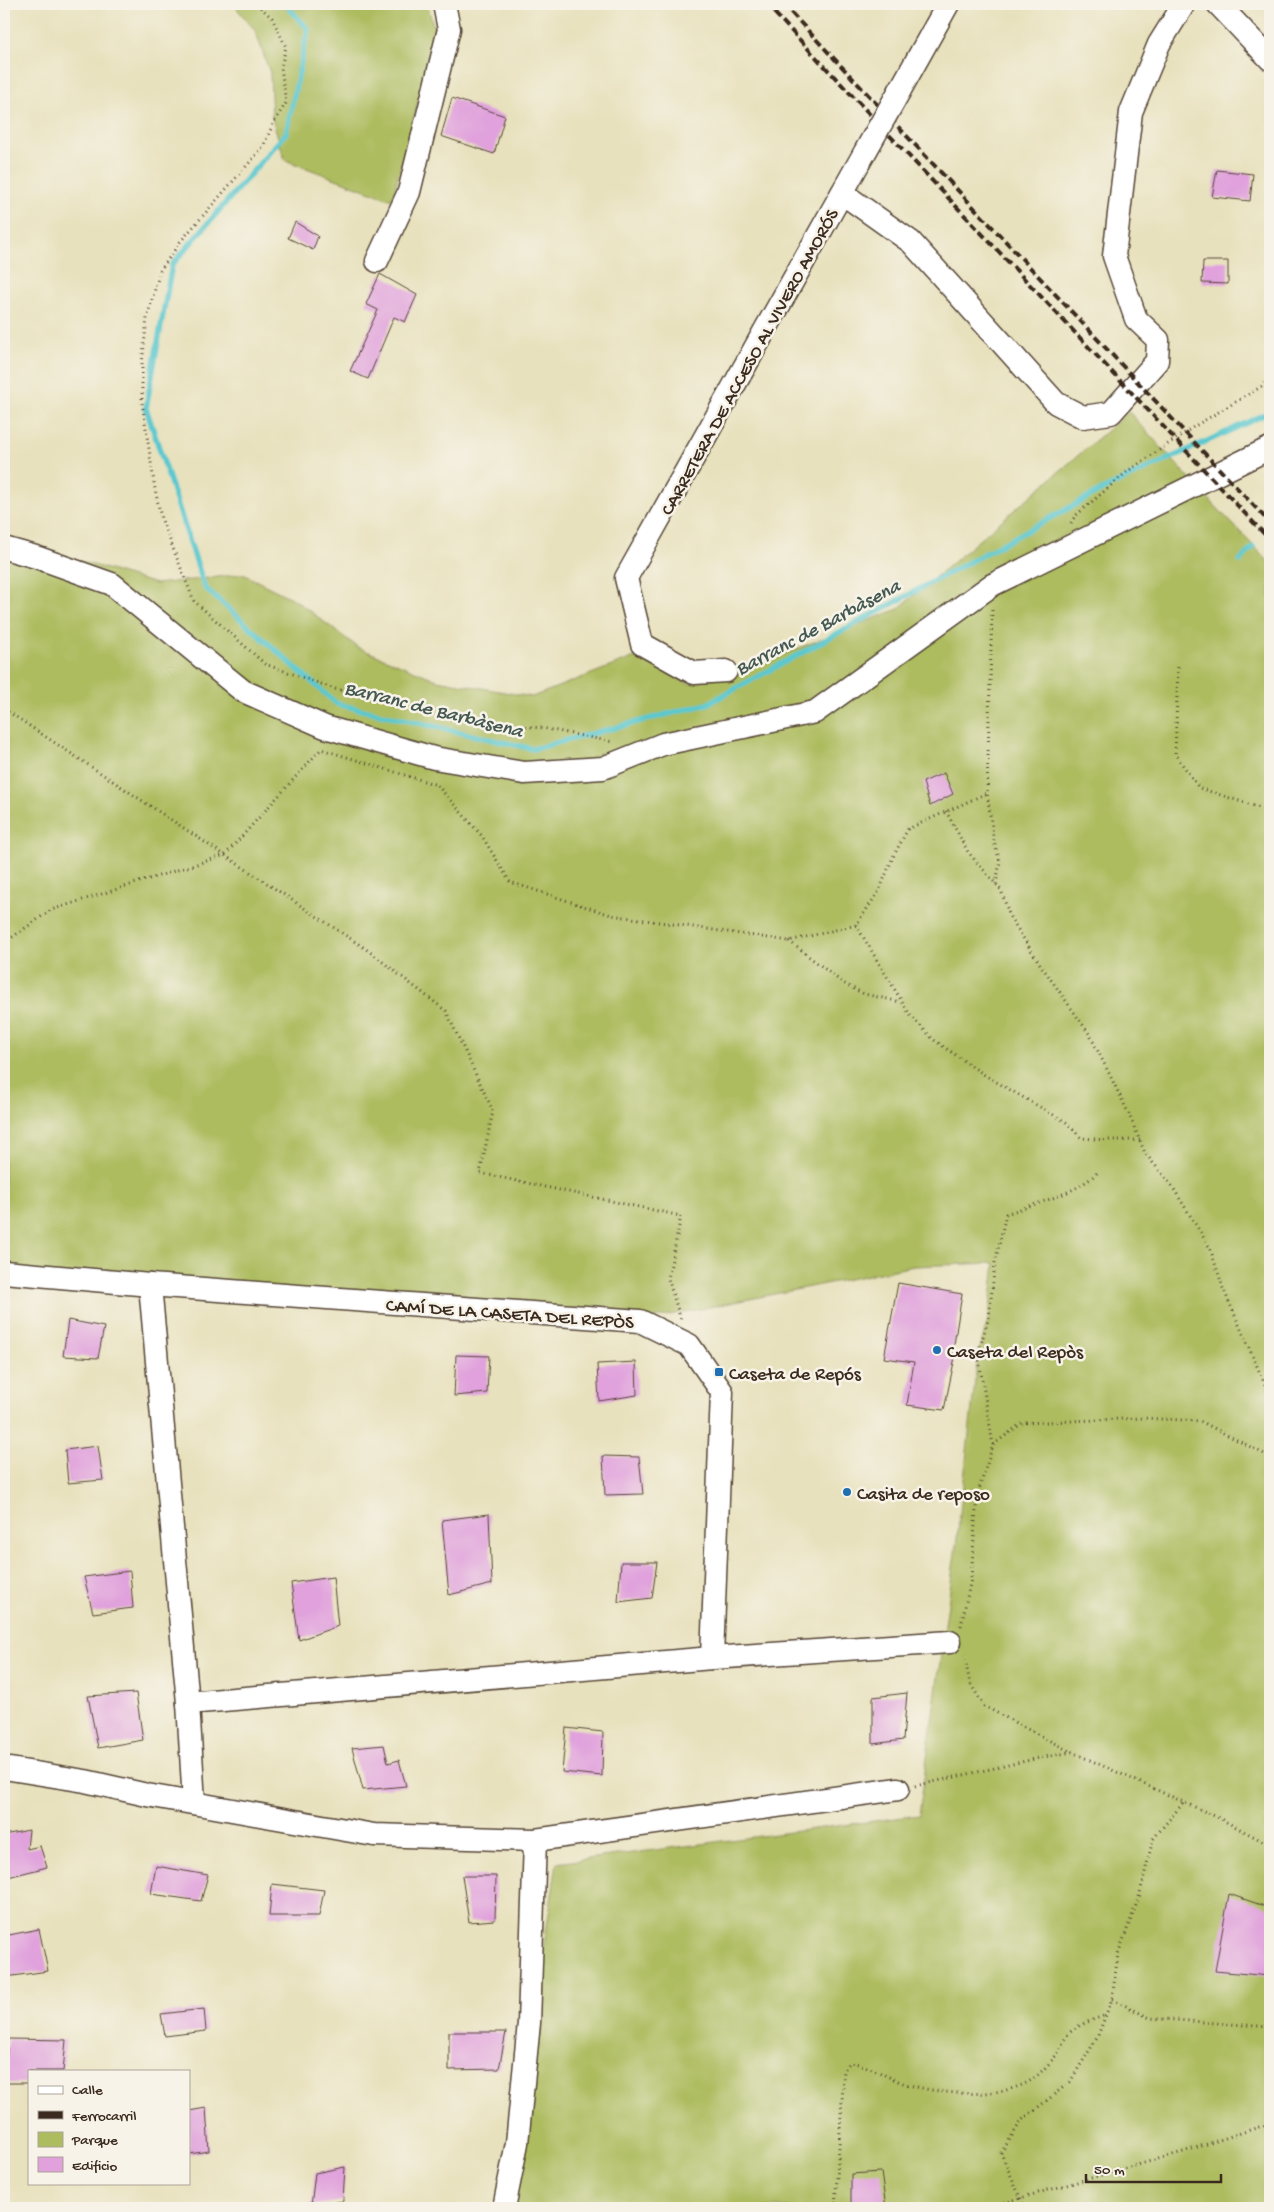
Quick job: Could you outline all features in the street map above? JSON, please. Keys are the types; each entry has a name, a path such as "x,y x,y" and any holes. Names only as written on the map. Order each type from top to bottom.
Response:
{"street":[{"path":"377,261 409,192 449,29 444,4"},
{"name":"CARRETERA DE ACCESO AL VIVERO AMORÓS","path":"726,671 694,673 642,644 626,578 948,4"},
{"path":"842,194 911,242 1056,403 1083,417 1111,413 1157,361 1158,340 1136,319 1114,256 1131,112 1159,44 1184,4"},
{"path":"1218,4 1270,59"},
{"path":"4,548 36,557 112,584 243,691 325,727 434,758 524,773 603,768 663,744 815,712 992,585 1270,448"},
{"name":"CAMÍ DE LA CASETA DEL REPÒS","path":"4,1272 150,1285 640,1321 689,1345 722,1392 712,1658"},
{"path":"150,1285 188,1703 194,1803"},
{"path":"188,1703 712,1658 957,1648"},
{"path":"4,1768 374,1834 535,1840 898,1790"},
{"path":"504,2208 516,2143 529,2023 535,1840"}],"path":[{"path":"257,4 272,18 286,47 282,67 286,103 274,122 263,147 180,242 160,271 147,318 142,364 142,402 159,508 194,601 265,664 335,689 455,720 542,728 650,749"},
{"path":"1070,524 1075,516 1128,471 1195,426 1264,385 1270,375"},
{"path":"992,585 987,794 994,842 1000,861 996,885"},
{"path":"1178,667 1175,754 1199,788 1270,811"},
{"path":"4,709 366,948 446,1011 493,1111 480,1173 681,1216 668,1279 689,1345"},
{"path":"4,943 51,910 225,855 321,749 437,785 482,836 510,882 612,915 789,941 856,925 879,891 893,857 908,829 987,794"},
{"path":"946,811 968,852 1001,890 1010,917 1090,1035 1145,1153 1172,1186 1210,1248 1223,1288 1270,1396"},
{"path":"856,925 910,1015 934,1040 986,1076 1066,1122 1081,1138 1140,1140"},
{"path":"789,941 843,983 864,994 902,1002"},
{"path":"1097,1173 1087,1182 1052,1198 1006,1214 995,1263 989,1317 978,1354 983,1395 993,1445 977,1496 970,1579 957,1648 970,1683 984,1706 1072,1752 1184,1802 1270,1845"},
{"path":"993,1445 1022,1423 1144,1418 1200,1421 1270,1457"},
{"path":"898,1790 1072,1752"},
{"path":"1026,2208 1001,2152 1022,2120 1070,2082 1097,2038 1112,1999 1118,1954 1139,1897 1153,1839 1184,1802"},
{"path":"1112,1999 1150,2018 1270,2027"},
{"path":"835,2208 844,2070 850,2062 874,2068 903,2083 946,2093 1005,2091 1019,2086 1038,2075 1058,2052 1066,2036 1084,2023 1106,2015"},
{"path":"985,2208 1270,2125"}],"green space":[{"path":"233,4 427,4 436,35 392,200 285,160 272,118 270,73 255,30"},
{"path":"1129,412 1270,563 1270,2208 502,2208 557,1863 919,1815 958,1531 978,1354 989,1317 995,1263 914,1266 640,1321 4,1282 4,538 156,584 243,574 295,600 359,648 437,680 532,697 635,657 690,684 766,661 898,609"}],"building":[{"path":"452,98 505,116 494,154 441,136"},
{"path":"1217,170 1253,174 1250,201 1212,197"},
{"path":"295,222 318,236 313,250 288,238"},
{"path":"1203,261 1228,261 1228,284 1202,283"},
{"path":"380,274 417,295 405,322 394,317 368,379 350,371 378,310 366,304"},
{"path":"944,773 953,794 930,806 923,782"},
{"path":"898,1283 962,1294 952,1357 955,1357 944,1410 907,1405 914,1362 884,1358"},
{"path":"68,1320 104,1327 98,1358 63,1356"},
{"path":"456,1355 489,1356 487,1393 454,1396"},
{"path":"636,1362 637,1395 599,1401 597,1364"},
{"path":"98,1446 103,1480 68,1483 65,1450"},
{"path":"603,1456 639,1457 643,1494 605,1495"},
{"path":"489,1514 492,1584 449,1595 442,1520"},
{"path":"621,1562 657,1562 652,1598 618,1602"},
{"path":"130,1571 133,1608 93,1613 84,1577"},
{"path":"333,1577 338,1626 299,1640 291,1583"},
{"path":"136,1693 143,1740 98,1748 88,1696"},
{"path":"907,1693 903,1740 873,1744 873,1697"},
{"path":"566,1728 603,1732 602,1776 562,1772"},
{"path":"384,1745 388,1763 399,1760 406,1786 363,1790 352,1748"},
{"path":"29,1830 27,1849 40,1846 47,1867 8,1877 4,1864 4,1835"},
{"path":"156,1866 208,1875 201,1901 151,1894"},
{"path":"462,1876 496,1876 495,1920 469,1922"},
{"path":"272,1884 324,1890 319,1916 269,1916"},
{"path":"1229,1894 1270,1908 1270,1976 1215,1971"},
{"path":"39,1929 48,1971 6,1977 4,1936"},
{"path":"204,2009 206,2031 165,2036 161,2014"},
{"path":"449,2032 506,2032 499,2069 449,2070"},
{"path":"8,2039 66,2040 63,2070 28,2070 28,2083 4,2083"},
{"path":"206,2108 209,2151 190,2154 190,2111"},
{"path":"345,2167 343,2201 311,2206 315,2173"},
{"path":"881,2172 886,2208 851,2208 851,2174"}],"waterway":[{"name":"Barranc de Barbàsena","path":"285,4 308,29 286,133 172,265 146,408 205,588 337,704 533,749 707,704 1104,489 1270,412"},
{"path":"1240,561 1253,547"}],"railway":[{"path":"766,4 1270,540"},
{"path":"783,4 1270,523"}],"place":[{"name":"Caseta del Repòs","path":"937,1350"},
{"name":"Caseta de Repós","path":"719,1372"},
{"name":"Casita de reposo","path":"847,1492"}]}
